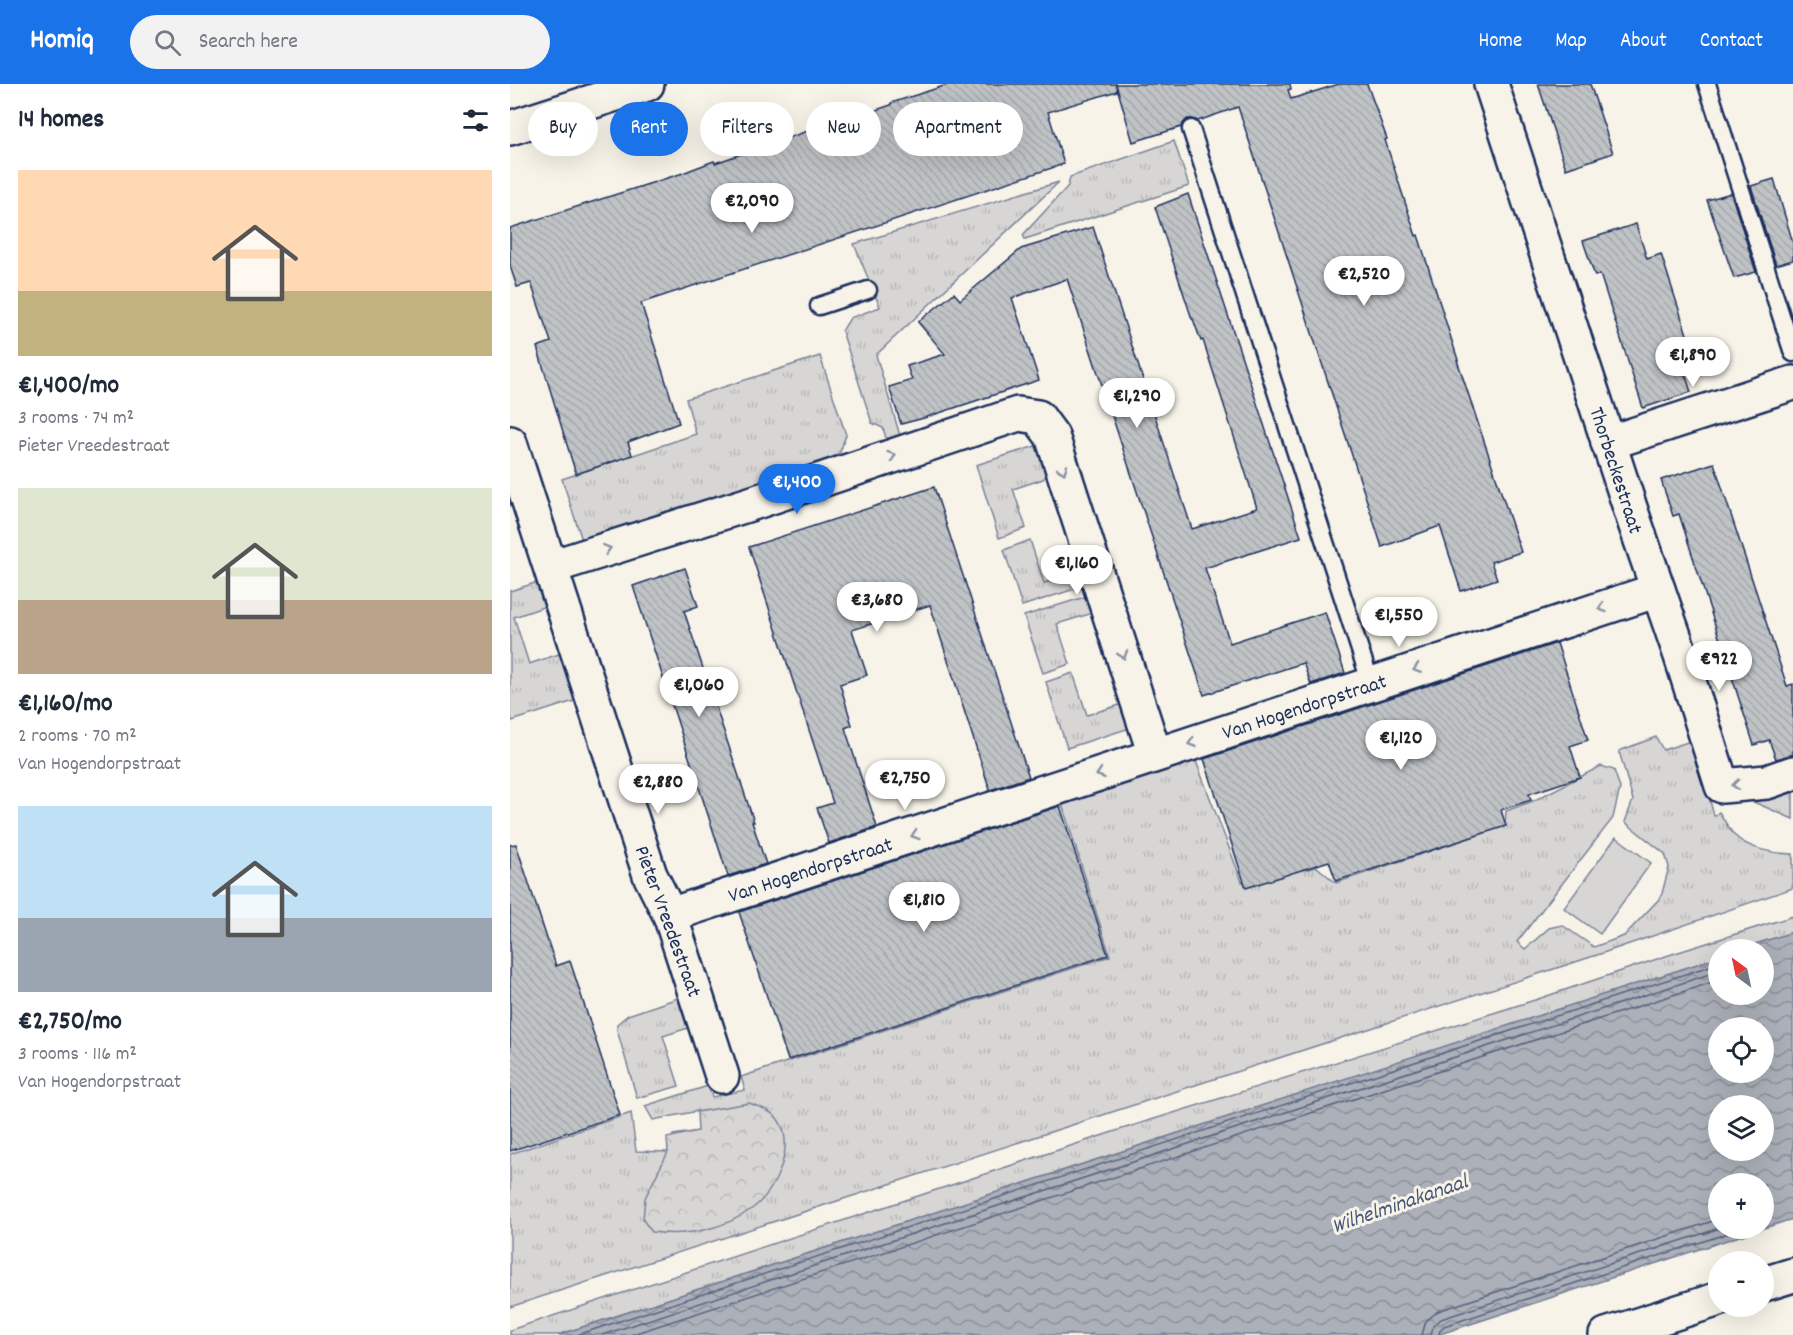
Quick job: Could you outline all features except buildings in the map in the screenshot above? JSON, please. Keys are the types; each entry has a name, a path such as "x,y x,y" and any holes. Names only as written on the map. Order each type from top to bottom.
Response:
{"street":[{"name":"Thorbeckestraat","path":"1491,84 1722,786 1767,782 1793,773"},
{"path":"510,128 629,87"},
{"path":"1608,443 1793,382"},
{"path":"551,567 753,503 1018,414 1038,417 1052,436 1155,755"},
{"name":"Pieter Vreedestraat","path":"510,443 650,875 670,915 722,1076"},
{"name":"Van Hogendorpstraat","path":"670,915 1658,590"},
{"path":"1774,1281 1793,1275"},
{"path":"1606,1335 1708,1303"}],"lane":[{"path":"1707,84 1793,352"},
{"path":"1191,129 1371,684"},
{"path":"819,306 868,290"}],"green space":[{"path":"1174,141 1189,186 1025,239 1023,235 1068,186 1070,177"},
{"path":"1059,182 876,355 901,439 886,438 883,428 872,423 842,331 850,318 880,307 854,244"},
{"path":"820,356 846,435 840,452 828,464 583,543 562,479 696,434 686,399"},
{"path":"1042,444 1051,472 1043,479 1013,489 1026,528 999,538 976,465"},
{"path":"1030,540 1044,583 1083,572 1087,585 1022,606 1004,550"},
{"path":"538,582 546,606 514,617 529,664 562,653 574,701 512,721 510,714 510,591"},
{"path":"1091,595 1096,612 1057,624 1070,664 1043,673 1024,616"},
{"path":"1073,673 1087,715 1126,703 1133,727 1067,748 1046,682"},
{"path":"1656,737 1663,750 1694,740 1714,816 1719,812 1735,836 1747,844 1770,852 1793,854 1793,888 1597,955 510,1307 510,1154 631,1113 636,1151 668,1152 673,1135 699,1131 698,1111 653,1120 645,1106 708,1086 712,1097 745,1090 741,1077 1110,956 1061,801 1194,756 1242,882 1317,867 1336,883 1505,826 1506,811 1533,801 1601,766 1614,770 1620,788 1613,818 1517,942 1525,949 1549,928 1562,925 1594,947 1624,936 1661,897 1669,867 1665,854 1625,822 1633,800 1619,751"},
{"path":"1793,785 1793,819 1749,800"},
{"path":"1616,837 1651,863 1600,934 1564,908"},
{"path":"1793,916 1793,932 1771,939 1720,939"},
{"path":"1708,943 1708,961 558,1335 510,1335 510,1330 1119,1130 1535,1000"},
{"path":"681,997 691,1027 663,1036 679,1086 637,1098 617,1024 628,1015"},
{"path":"749,1103 771,1113 783,1129 784,1153 776,1179 769,1190 753,1208 718,1226 692,1232 652,1232 643,1220 645,1198 668,1152 667,1138 698,1131 697,1112"}],"water":[{"name":"Wilhelminakanaal","path":"1793,932 1793,1219 1774,1225 1774,1173 1708,1173 1708,1239 1732,1239 1437,1335 558,1335 1708,961 1708,1005 1774,1005 1774,939 1771,939"}]}
